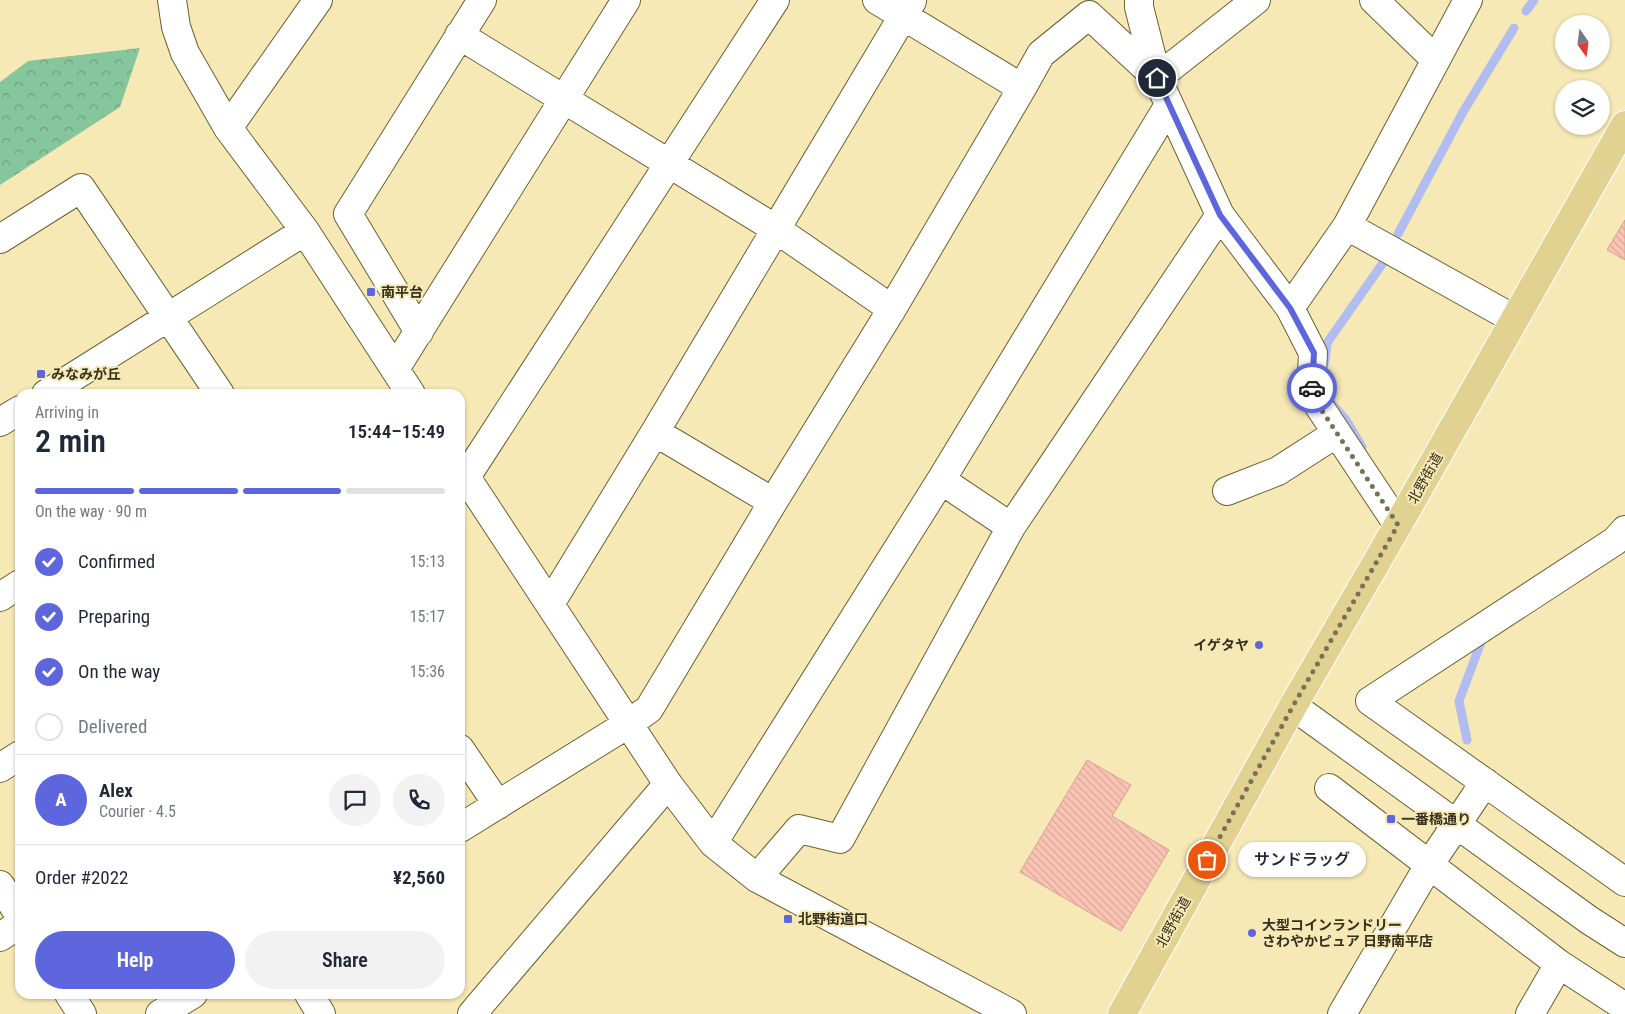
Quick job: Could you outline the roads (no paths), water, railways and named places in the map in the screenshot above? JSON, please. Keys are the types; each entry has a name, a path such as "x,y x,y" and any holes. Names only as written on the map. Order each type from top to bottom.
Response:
{"main road":[{"name":"北野街道","path":"1122,1014 1293,706 1625,125"}],"street":[{"path":"172,0 176,27 185,53 228,128 304,231 408,389"},
{"path":"228,128 318,0"},
{"path":"419,332 348,214 482,0"},
{"path":"395,369 626,0"},
{"path":"465,469 775,0"},
{"path":"877,0 908,8 1022,88"},
{"path":"1139,0 1139,7 1157,78 1220,215 1290,308 1314,353 1311,394 1398,525"},
{"path":"1157,78 1256,0"},
{"path":"1374,0 1436,60"},
{"path":"1290,308 1347,226 1468,0"},
{"path":"550,604 908,8"},
{"path":"465,825 628,724 649,708 892,309 1040,54 1089,14 1157,78"},
{"path":"459,35 776,228 892,309"},
{"path":"713,843 941,480 1169,105"},
{"path":"0,239 81,188 217,389"},
{"path":"757,878 799,829 840,838 1011,527 1220,215"},
{"path":"1347,226 1514,319"},
{"path":"54,389 304,231"},
{"path":"0,422 15,413"},
{"path":"655,432 773,502"},
{"path":"1227,491 1278,471 1337,433"},
{"path":"465,475 668,784 713,843 757,878 1012,1014"},
{"path":"941,480 1011,527"},
{"path":"1625,530 1615,541 1370,701 1625,882"},
{"path":"0,597 15,587"},
{"path":"1293,706 1588,920 1625,943"},
{"path":"465,756 498,805"},
{"path":"0,768 15,758"},
{"path":"1342,1014 1429,865 1485,782"},
{"path":"472,1014 668,784"},
{"path":"1329,788 1559,964 1625,1007"},
{"path":"0,885 15,908"},
{"path":"0,937 15,927"},
{"path":"1530,1014 1559,964"},
{"path":"72,999 82,1014"},
{"path":"160,1014 185,999"},
{"path":"312,999 321,1014"}],"waterway":[{"path":"1526,11 1534,0"},
{"path":"1398,234 1463,112 1514,28"},
{"path":"1325,362 1327,343 1385,260"},
{"path":"1325,377 1325,396 1346,420 1362,447"},
{"path":"1467,740 1459,701 1483,637"}],"place":[{"name":"南平台","path":"371,292"},
{"name":"みなみが丘","path":"41,374"},
{"name":"イゲタヤ","path":"1259,645"},
{"name":"一番橋通り","path":"1391,819"},
{"name":"サンドラッグ","path":"1207,860"},
{"name":"北野街道口","path":"788,919"},
{"name":"大型コインランドリー さわやかピュア 日野南平店","path":"1252,933"}]}
